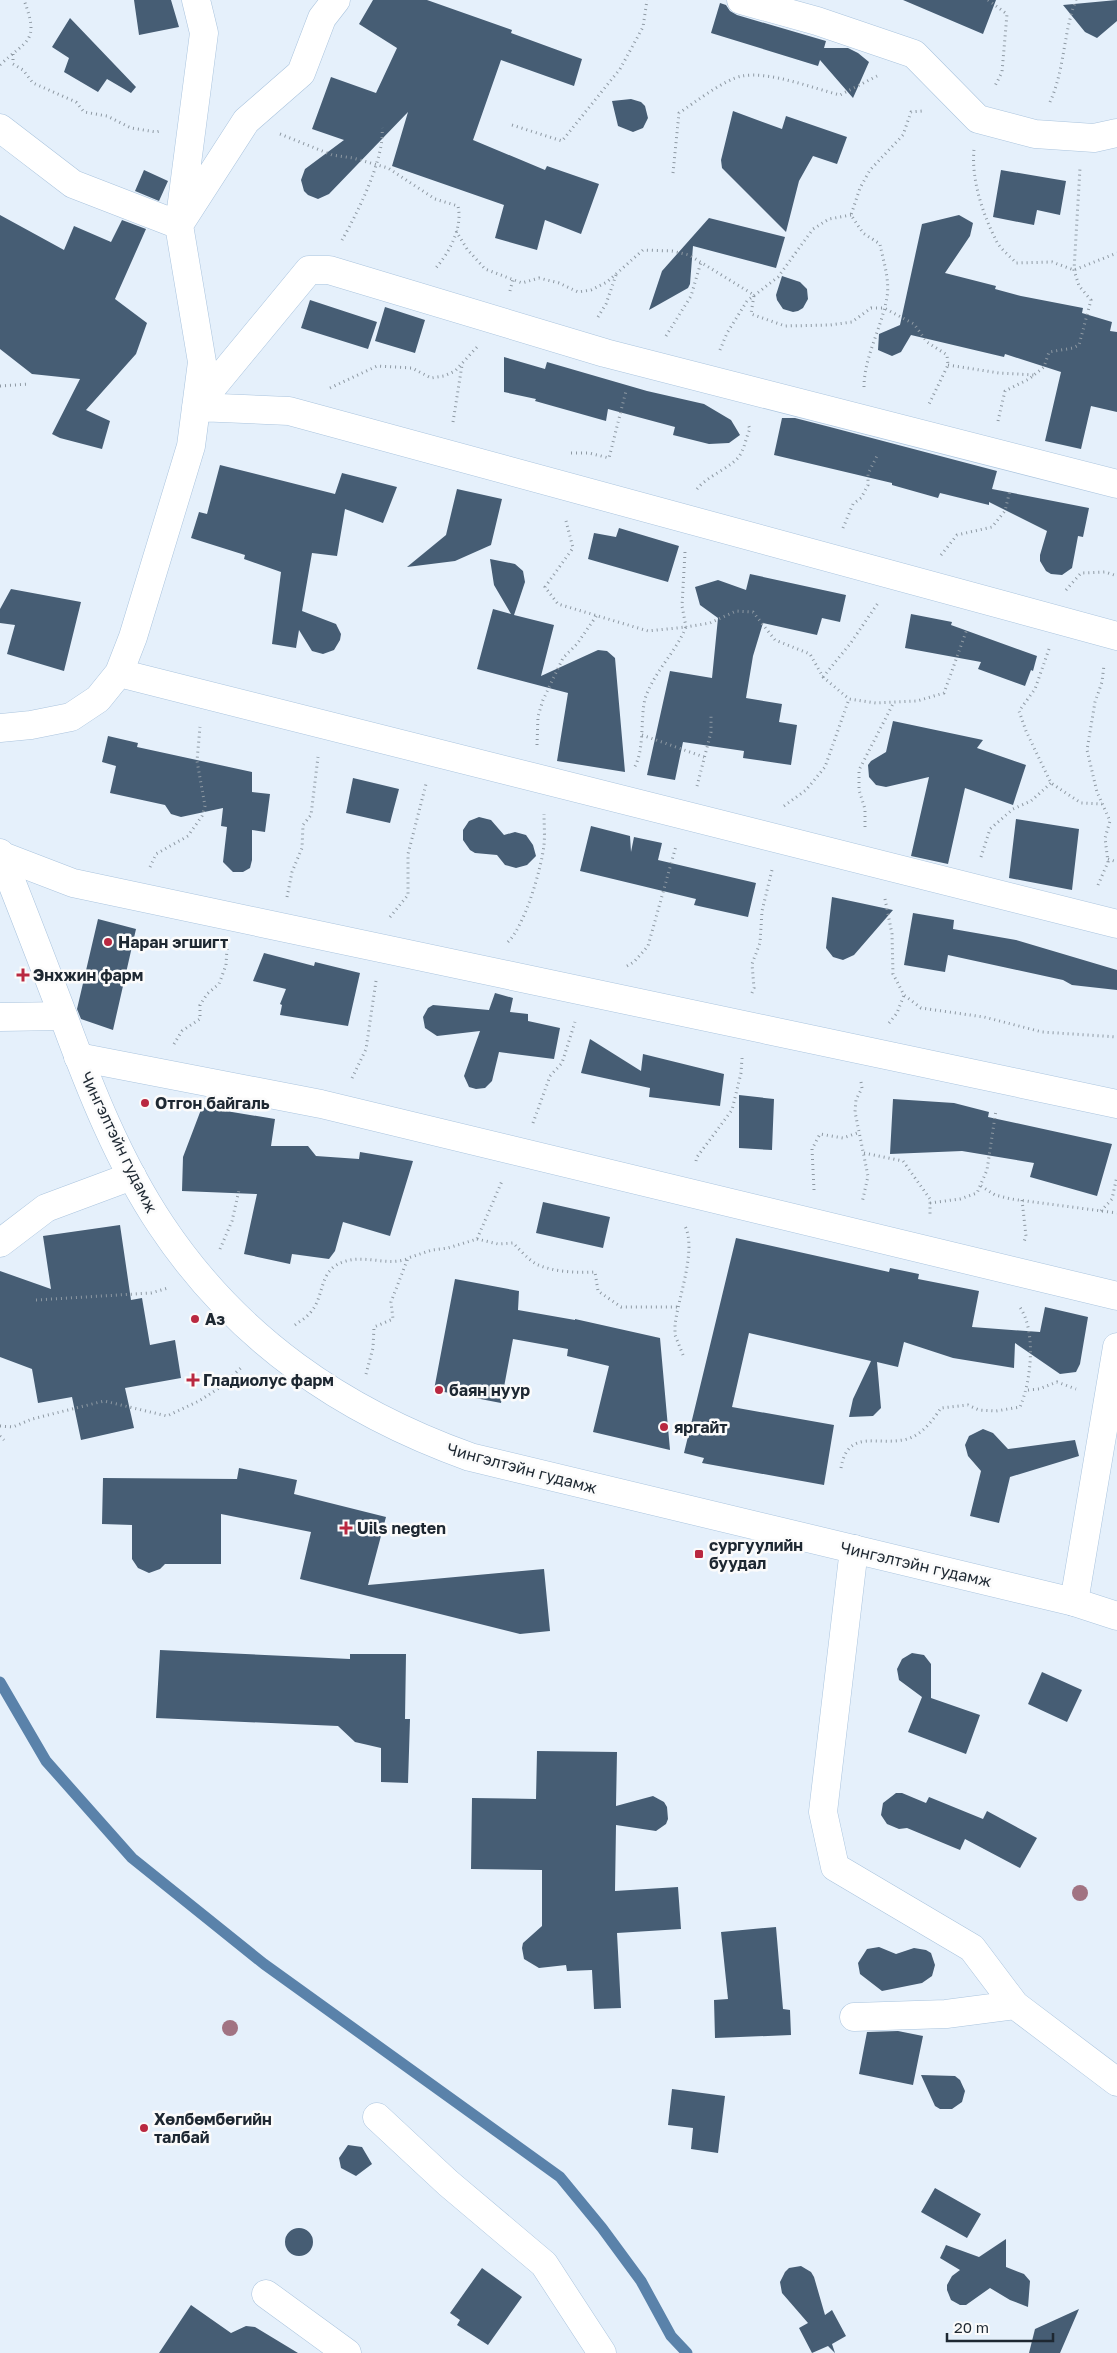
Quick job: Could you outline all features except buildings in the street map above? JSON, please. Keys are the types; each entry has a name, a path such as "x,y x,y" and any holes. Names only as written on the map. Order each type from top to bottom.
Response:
{"street":[{"path":"0,728 31,725 71,717 98,699 119,673 133,637 191,446 202,362 179,225 204,33 196,0"},
{"path":"179,225 246,121 301,73 322,18 336,0"},
{"path":"741,0 817,21 914,54 978,119 1035,134 1094,138 1117,133"},
{"path":"0,128 73,184 179,225"},
{"path":"196,407 309,270 335,271 579,345 1117,484"},
{"path":"196,407 288,411 1114,635"},
{"path":"119,673 1117,924"},
{"path":"0,855 73,883 1117,1104"},
{"name":"Чингэлтэйн гудамж","path":"0,855 78,1057 132,1176 161,1225 201,1278 232,1312 266,1344 319,1383 402,1431 470,1457 1074,1602 1117,1616"},
{"path":"0,1017 63,1016"},
{"path":"78,1057 340,1109 1117,1296"},
{"path":"0,1243 46,1208 132,1176"},
{"path":"1074,1602 1117,1347"},
{"path":"854,1549 823,1812 835,1866 972,1948 1015,2006 1117,2082"},
{"path":"854,2017 946,2014 1015,2006"},
{"path":"377,2117 448,2183 544,2264 602,2353"},
{"path":"266,2294 347,2353"}],"path":[{"path":"0,65 26,44 32,34 29,14 24,0"},
{"path":"512,125 562,141 620,69 643,27 647,0"},
{"path":"988,0 1006,14 1004,56 1002,72 978,119 973,160 980,200 996,242 1016,263 1052,262 1074,270 1117,253"},
{"path":"1035,134 1058,84 1069,17 1076,0"},
{"path":"673,173 679,113 712,91 741,76 760,76 840,95 874,79 905,51"},
{"path":"13,54 13,64 23,70 32,83 76,102 84,112 107,116 130,128 156,132 194,120"},
{"path":"851,215 860,188 870,170 903,135 911,112 928,110 954,95"},
{"path":"254,114 274,131 296,142 332,156 388,168 435,199 458,206 460,216 456,230 441,262 414,295"},
{"path":"335,271 335,251 362,204 376,164 383,135 382,128"},
{"path":"982,450 1000,416 1005,391 1034,375 1044,367 1049,352 1073,348 1079,345 1091,300 1084,295 1074,270 1079,174 1086,138"},
{"path":"712,380 716,358 727,333 746,301 778,277 813,229 829,219 851,215"},
{"path":"851,215 863,234 880,244 888,283 884,308 864,377 864,419"},
{"path":"456,230 467,249 485,269 522,282 539,278 559,283 578,292 591,290 607,282 643,250 672,251 689,255 754,295"},
{"path":"609,458 629,373 644,362 675,325 691,296 701,262"},
{"path":"579,345 606,304 616,274"},
{"path":"754,295 750,314 785,326 830,325 852,322 871,308 884,308 914,324 927,342 947,355 948,365 930,398 921,434"},
{"path":"288,411 302,397 327,390 377,366 412,368 431,378 444,376 462,365 480,343 494,319"},
{"path":"448,454 454,438 453,421 462,365"},
{"path":"948,365 999,373 1034,375"},
{"path":"0,386 29,384"},
{"path":"546,481 550,504 567,522 573,548 544,587 558,604 648,631 710,623 736,611 753,612 775,640 810,654 823,677 848,699 876,703 917,701 944,693 968,624 974,597"},
{"path":"835,559 846,519 853,504 861,498 868,485"},
{"path":"823,677 850,644 877,604 893,591 921,582 925,570 945,552 957,535 992,527 1005,511"},
{"path":"639,748 645,699 680,642 686,627 682,606 687,520"},
{"path":"1102,804 1081,803 1051,783 1026,731 1019,711 1035,689 1049,650 1050,618 1071,582 1081,573 1105,572 1117,576"},
{"path":"482,970 517,933 531,896 544,845 544,802 548,781 537,758 538,716 542,700 563,658 577,644 597,615"},
{"path":"1078,914 1095,892 1103,876 1108,859 1105,838 1110,821 1097,792 1088,750 1095,702 1114,635"},
{"path":"135,896 156,854 188,836 202,816 205,806 197,761 200,727 216,698"},
{"path":"806,790 825,767 848,699"},
{"path":"865,809 859,790 859,770 894,702"},
{"path":"478,1240 500,1184 522,1153 550,1076 562,1063 585,991 634,962 648,946 683,815 698,797 696,786 711,732 711,713"},
{"path":"280,927 292,872 302,848 303,825 311,815 317,761 327,725"},
{"path":"642,735 704,757"},
{"path":"340,1109 366,1048 374,988 381,968 381,948 390,917 408,895 408,854 433,752"},
{"path":"986,839 990,829 1013,809 1031,801 1051,783"},
{"path":"747,1026 748,1002 754,988 752,964 760,943 762,911 774,859 775,838"},
{"path":"1108,859 1117,862"},
{"path":"899,870 885,896 892,934 893,974 904,995 910,1000 921,1008 984,1017 1042,1032 1117,1037"},
{"path":"157,1072 182,1031 200,1019 200,1005 207,994 219,984 226,965 232,917"},
{"path":"856,1233 868,1176 855,1112 856,1100 862,1088 860,1068 865,1051"},
{"path":"930,1203 960,1199 977,1193 981,1186 994,1131 1000,1080"},
{"path":"683,1355 675,1335 677,1307 687,1260 689,1234 683,1223 688,1193 697,1157 732,1110 737,1092"},
{"path":"806,1221 814,1201 812,1149 820,1134 843,1138 860,1132"},
{"path":"864,1153 902,1161 930,1199 930,1216 918,1248"},
{"path":"1101,1211 1112,1199 1117,1176"},
{"path":"981,1186 995,1194 1022,1200 1117,1214"},
{"path":"36,1300 151,1293 201,1278 223,1245 237,1202 238,1190"},
{"path":"841,1468 843,1456 850,1446 858,1442 908,1439 931,1423 941,1408 968,1405 979,1410 996,1411 1020,1407 1028,1390 1030,1335 1025,1314 1013,1297 1012,1271 1026,1236 1022,1200"},
{"path":"0,1426 14,1427 32,1418 104,1401 167,1416 199,1401 219,1388 266,1344 311,1312 327,1272 345,1261 369,1259 396,1262 432,1250 478,1240 498,1244 513,1243 536,1264 554,1269 594,1272 598,1291 621,1307 677,1307"},
{"path":"359,1407 373,1348 374,1327 393,1319 390,1302 408,1258"},
{"path":"1028,1390 1039,1389 1057,1382 1080,1391 1107,1407"},
{"path":"0,1436 4,1440"}],"waterway":[{"path":"0,1682 46,1761 132,1858 264,1964 560,2177 602,2228 641,2281 671,2336 687,2353"}],"place":[{"name":"Наран эгшигт","path":"108,942"},
{"name":"Энхжин фарм","path":"23,975"},
{"name":"Отгон байгаль","path":"145,1103"},
{"name":"Аз","path":"195,1319"},
{"name":"Гладиолус фарм","path":"193,1380"},
{"name":"баян нуур","path":"439,1390"},
{"name":"яргайт","path":"664,1427"},
{"name":"Uils negten","path":"346,1528"},
{"name":"сургуулийн буудал","path":"699,1554"},
{"name":"Хөлбөмбөгийн талбай","path":"144,2128"}]}
